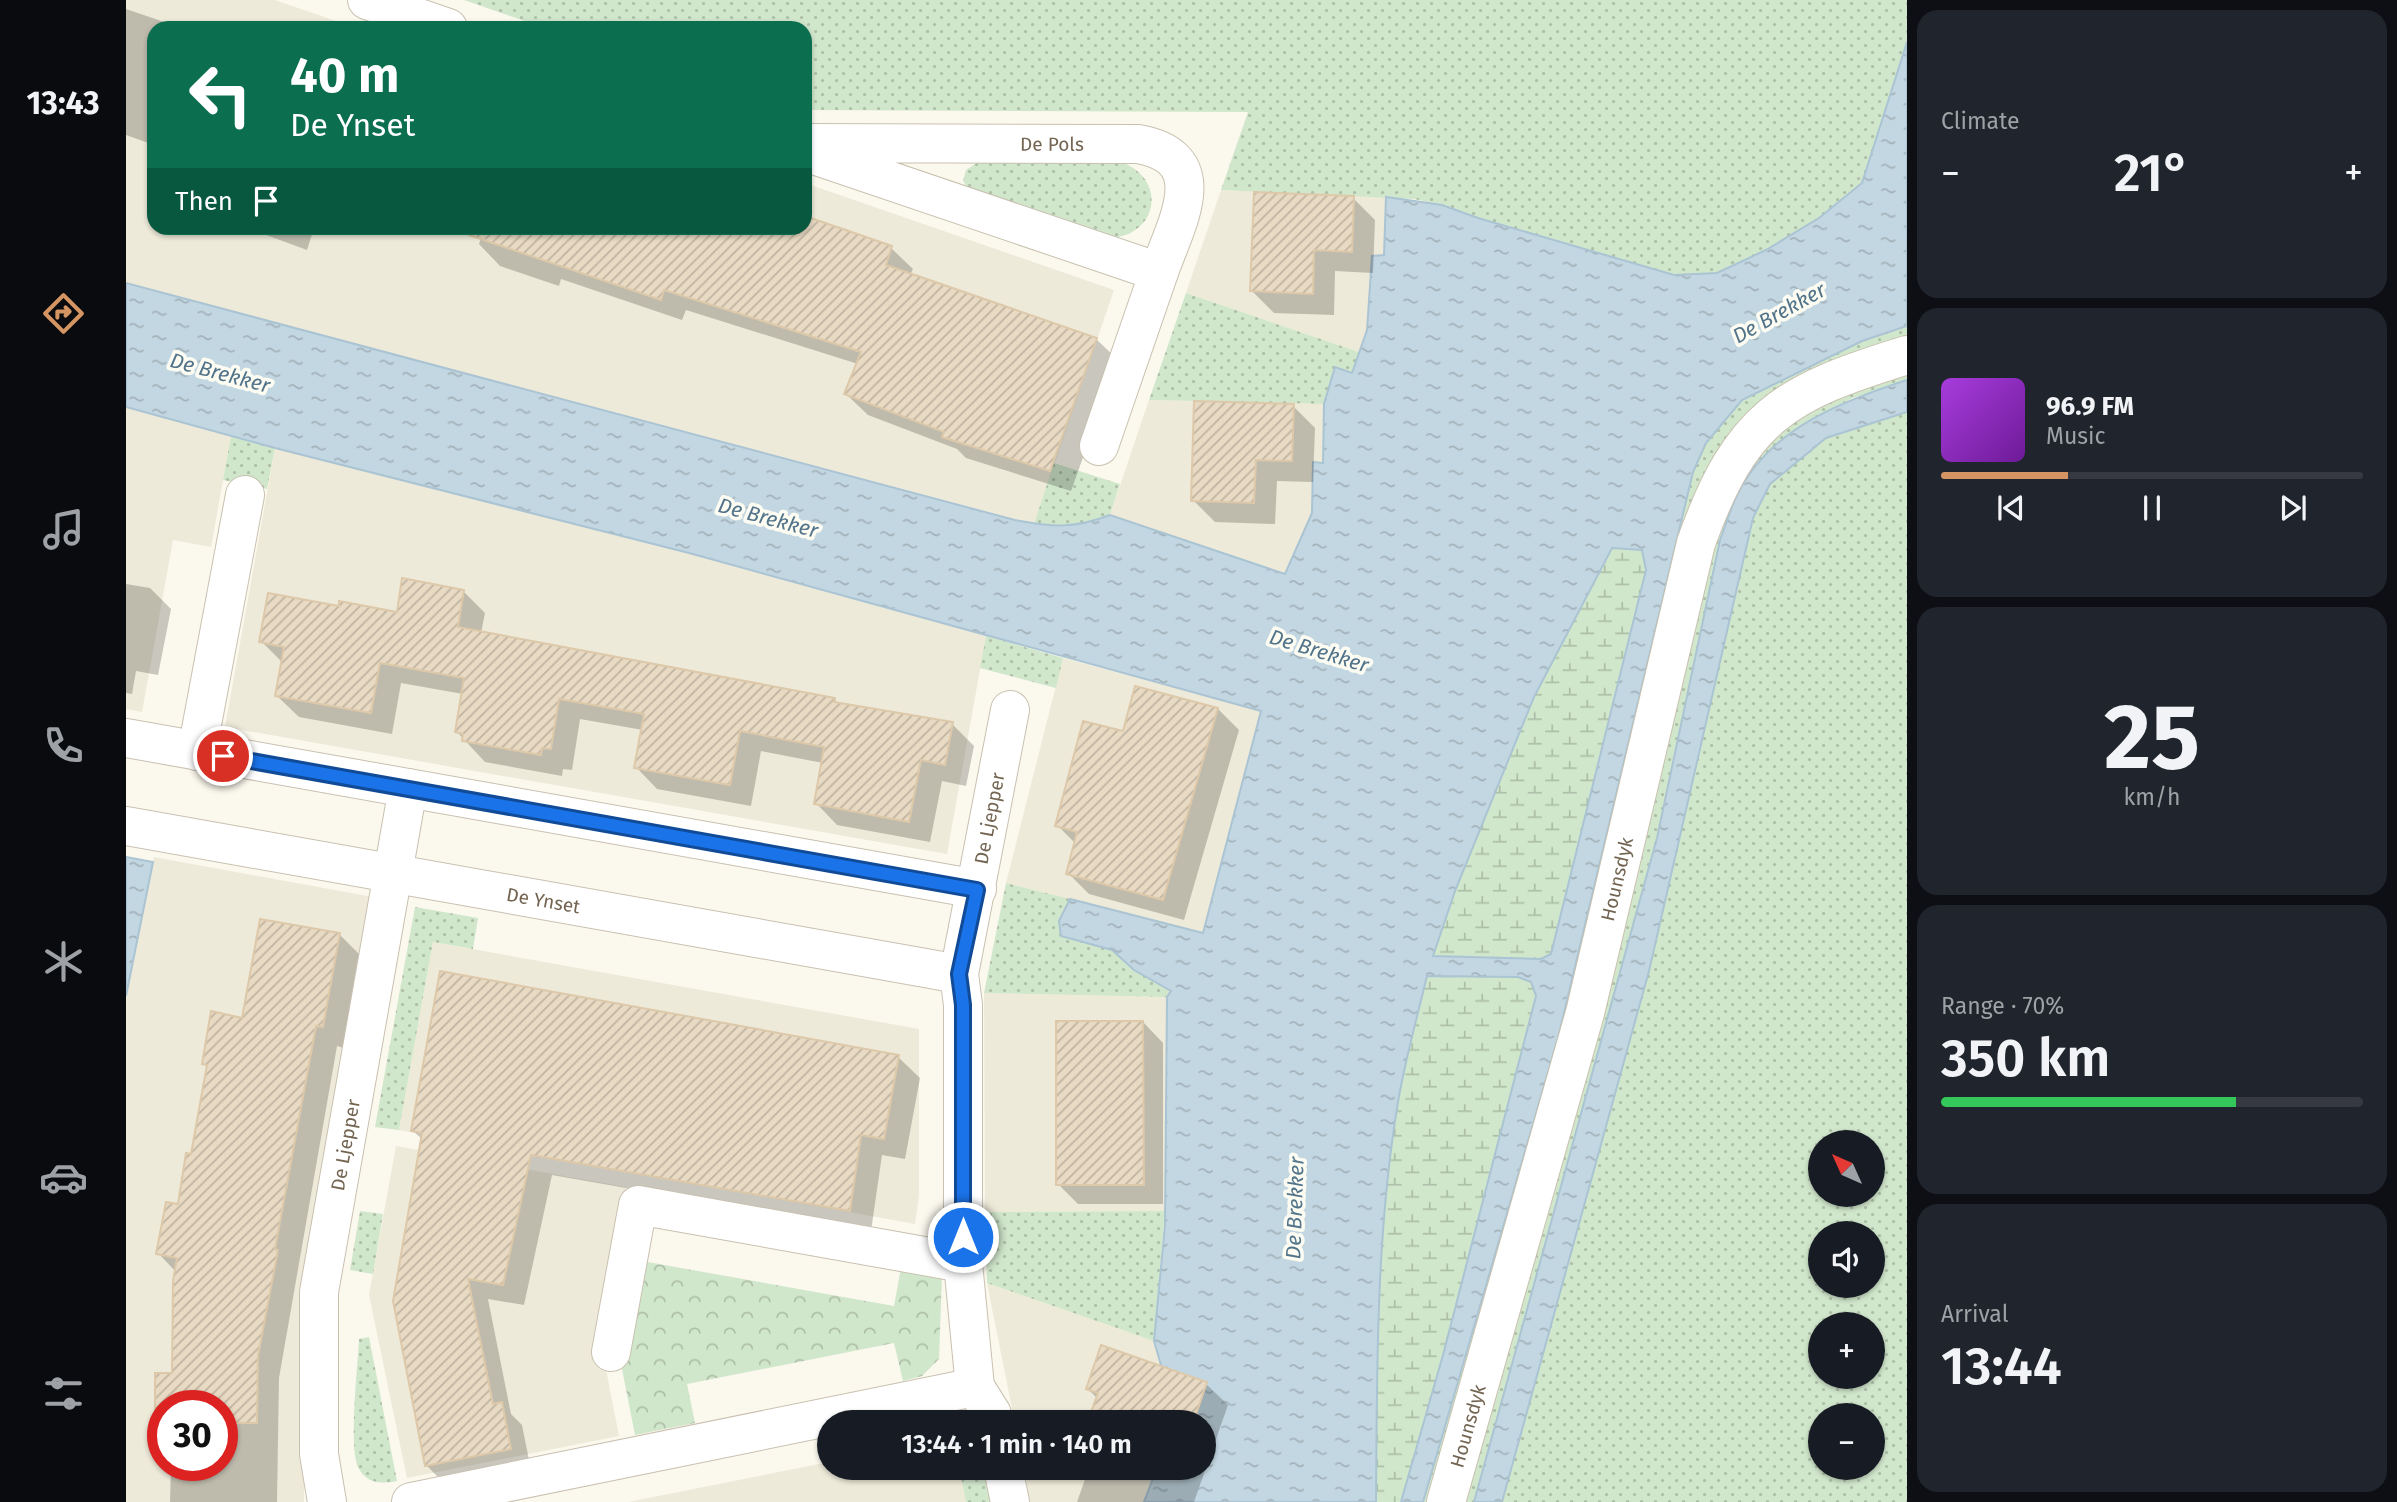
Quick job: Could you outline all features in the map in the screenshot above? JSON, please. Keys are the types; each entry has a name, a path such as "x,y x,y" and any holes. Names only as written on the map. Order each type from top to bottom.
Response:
{"street":[{"path":"367,0 428,21"},
{"name":"De Pols","path":"812,143 1138,144 1156,147 1172,158 1184,173 1187,191 1099,446"},
{"path":"812,154 1159,272"},
{"name":"Hounsdyk","path":"1446,1502 1585,1013 1696,543 1712,499 1733,458 1767,419 1823,383 1907,355"},
{"path":"197,751 244,495"},
{"name":"De Ljepper","path":"990,1410 975,1387 963,1263 963,1005 959,974 1010,710"},
{"path":"126,738 977,890"},
{"name":"De Ljepper","path":"327,1502 319,1454 319,1292 408,788"},
{"name":"De Ynset","path":"126,826 959,974"},
{"path":"611,1352 638,1205 963,1263"},
{"path":"411,1502 975,1387"},
{"path":"1005,1480 1010,1502"}],"shaded area":[{"path":"126,0 275,0 336,21 147,21 147,235 812,235 812,185 1114,290 1034,524 126,283"},
{"path":"1221,190 1386,197 1384,256 1372,256 1367,330 1359,352 1186,293"},
{"path":"1149,400 1324,404 1323,463 1313,463 1312,513 1286,575 1110,515"},
{"path":"126,407 231,436 211,547 173,540 142,712 126,709"},
{"path":"275,448 689,553 986,636 947,854 225,727"},
{"path":"1063,658 1262,711 1202,933 1006,883"},
{"path":"154,857 373,897 305,1281 304,1502 126,1502 126,996"},
{"path":"433,942 919,1029 919,1196 915,1224 399,1130"},
{"path":"984,993 1167,997 1165,1211 985,1212"},
{"path":"396,1146 626,1187 600,1339 619,1436 407,1478 369,1295"},
{"path":"987,1283 1154,1341 1174,1410 1012,1410"},
{"path":"817,1464 817,1480 961,1480 966,1502 628,1502"},
{"path":"1026,1480 1152,1480 1144,1502 1030,1502"}],"green space":[{"path":"464,0 1907,0 1907,42 1862,183 1819,218 1766,250 1717,273 1674,275 1414,199 1221,190 1248,112 812,110 812,21 525,21"},
{"path":"978,162 1121,162 1136,170 1146,181 1151,193 1151,206 1147,218 1139,228 1126,235 1110,238 967,187 963,181 966,170"},
{"path":"1186,293 1359,352 1352,373 1335,368 1324,404 1149,400"},
{"path":"1907,326 1907,347 1754,420 1602,912 1435,1502 1423,1502 1558,1038 1693,472 1706,443 1742,400 1862,341"},
{"path":"1907,364 1907,380 1853,398 1807,421 1777,444 1754,468 1720,540 1657,838 1474,1502 1456,1502 1711,529 1777,423"},
{"path":"1907,412 1907,1502 1502,1502 1649,971 1753,518 1770,484 1827,438"},
{"path":"231,436 275,448 267,489 223,480"},
{"path":"1054,463 1120,484 1110,515 1082,526 1034,524"},
{"path":"1612,548 1642,550 1646,570 1551,955 1541,959 1433,956 1455,891 1534,697"},
{"path":"986,636 1063,658 1056,688 980,668"},
{"path":"1006,883 1070,899 1059,921 1061,936 1112,950 1134,970 1171,991 1167,997 984,993"},
{"path":"415,907 478,918 473,949 433,942 399,1130 375,1127"},
{"path":"1427,976 1518,977 1531,982 1536,995 1414,1466 1401,1502 1376,1502 1379,1301 1385,1200 1398,1101"},
{"path":"360,1211 383,1214 373,1274 350,1270"},
{"path":"1165,1211 1154,1341 987,1283 985,1212"},
{"path":"642,1261 894,1306 901,1268 942,1276 939,1359 922,1376 903,1381 894,1343 687,1384 695,1423 635,1435 622,1369"},
{"path":"369,1337 397,1481 392,1482 376,1482 366,1478 356,1459 354,1427 359,1339"},
{"path":"961,1480 985,1480 990,1502 966,1502"}],"water":[{"name":"De Brekker","path":"1907,42 1907,326 1862,341 1742,400 1706,443 1693,472 1558,1038 1423,1502 1401,1502 1443,1355 1536,996 1531,982 1518,977 1427,976 1401,1086 1385,1201 1379,1301 1376,1502 1144,1502 1152,1480 1216,1480 1216,1410 1174,1410 1154,1341 1165,1225 1167,997 1171,991 1134,970 1112,950 1061,936 1059,921 1070,899 1203,933 1261,711 689,553 275,448 126,407 126,283 1015,520 1074,525 1110,515 1285,574 1312,513 1313,462 1323,463 1324,404 1335,367 1352,373 1367,330 1372,256 1384,255 1386,197 1442,205 1674,275 1717,273 1766,250 1819,218 1862,183","holes":["1612,548 1642,550 1646,570 1551,954 1541,959 1433,956 1455,891 1534,697"]},
{"path":"1907,380 1907,412 1826,438 1770,484 1753,518 1649,971 1502,1502 1474,1502 1657,838 1720,540 1732,506 1751,472 1768,452 1788,435 1833,408"},
{"path":"126,857 153,862 126,996"}],"building":[{"path":"1254,192 1354,196 1352,252 1314,250 1313,294 1250,291"},
{"path":"812,218 892,246 886,265 1097,338 1050,471 942,437 944,432 844,394 861,352 664,290 661,300 469,235 812,235"},
{"path":"1194,401 1294,404 1292,461 1256,460 1254,503 1191,501"},
{"path":"402,578 464,590 458,627 835,698 834,702 953,722 945,765 921,760 909,822 814,804 824,747 740,731 730,785 634,768 644,714 559,699 551,749 542,748 541,755 462,741 463,734 455,732 464,678 380,663 371,713 275,696 284,647 259,642 268,593 339,606 339,601 397,612"},
{"path":"1135,686 1218,708 1163,900 1066,874 1077,832 1055,826 1083,721 1123,731"},
{"path":"260,919 340,933 323,1027 316,1026 275,1249 278,1250 258,1356 257,1423 238,1423 238,1390 155,1390 155,1373 172,1373 173,1281 177,1258 156,1254 166,1202 178,1204 186,1153 191,1154 207,1065 202,1064 211,1011 242,1018"},
{"path":"440,971 899,1055 884,1139 861,1135 850,1211 531,1155 503,1285 468,1279 493,1404 502,1402 511,1449 425,1466 393,1301 422,1133 411,1131"},
{"path":"1056,1021 1143,1021 1144,1185 1056,1185"},
{"path":"1101,1345 1207,1382 1197,1410 1092,1410 1098,1393 1086,1389"}],"route":[{"path":"223,756 977,890 959,974 963,1005 963,1237"}]}
